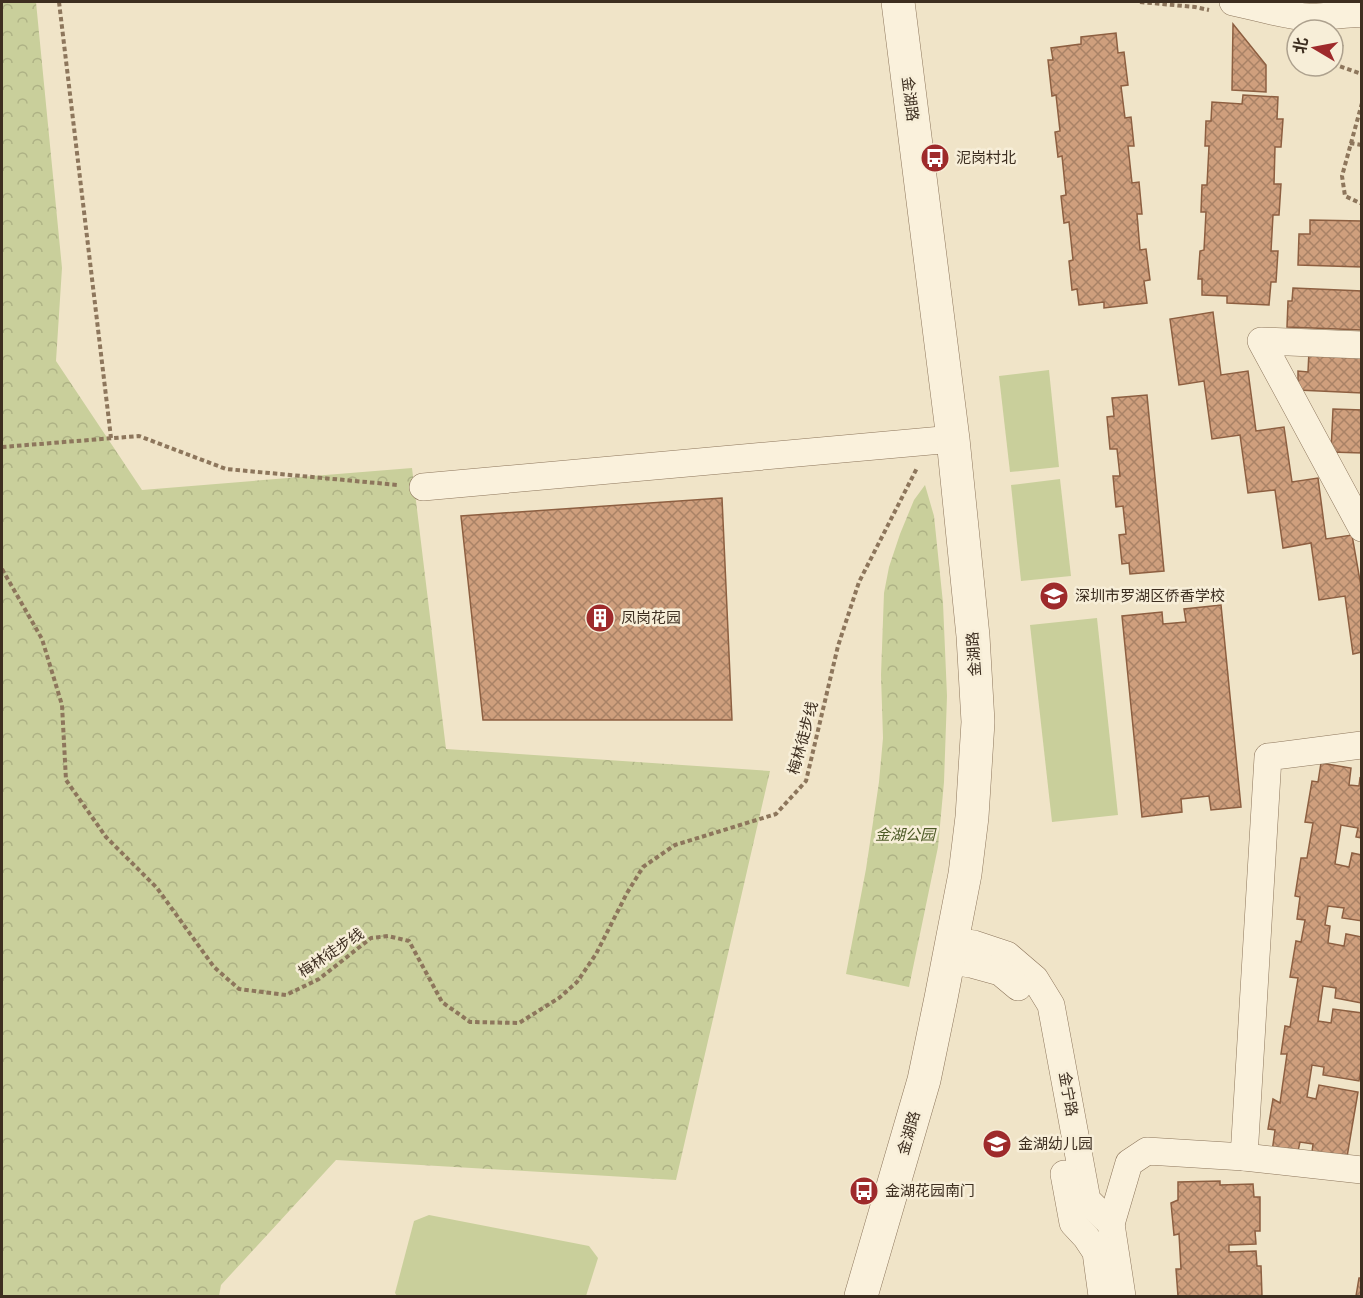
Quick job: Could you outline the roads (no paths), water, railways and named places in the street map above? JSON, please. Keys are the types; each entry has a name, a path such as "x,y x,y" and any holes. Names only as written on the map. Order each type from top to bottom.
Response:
{"street":[{"name":"金湖路","path":"861,1296 924,1080 965,874 972,818 978,722 973,636 953,440 898,2"},
{"path":"1233,2 1309,17 1362,14"},
{"path":"1362,345 1261,341 1362,528"},
{"path":"423,487 953,440"},
{"path":"1244,1156 1269,757 1362,745"},
{"name":"金宁路","path":"950,951 974,944 1007,955 1035,979 1052,1005 1087,1200 1111,1224"},
{"name":"金宁路","path":"950,951 971,964 1000,972 1021,990 1035,1013 1073,1223 1096,1252 1102,1296"},
{"path":"1122,1296 1111,1224 1129,1163 1147,1151 1244,1156 1362,1170"}],"place":[{"name":"泥岗村北","path":"935,158"},
{"name":"深圳市罗湖区侨香学校","path":"1054,596"},
{"name":"凤岗花园","path":"600,618"},
{"name":"金湖幼儿园","path":"997,1144"},
{"name":"金湖花园南门","path":"864,1191"}],"park label":[{"name":"金湖公园","path":"905,835"}]}
